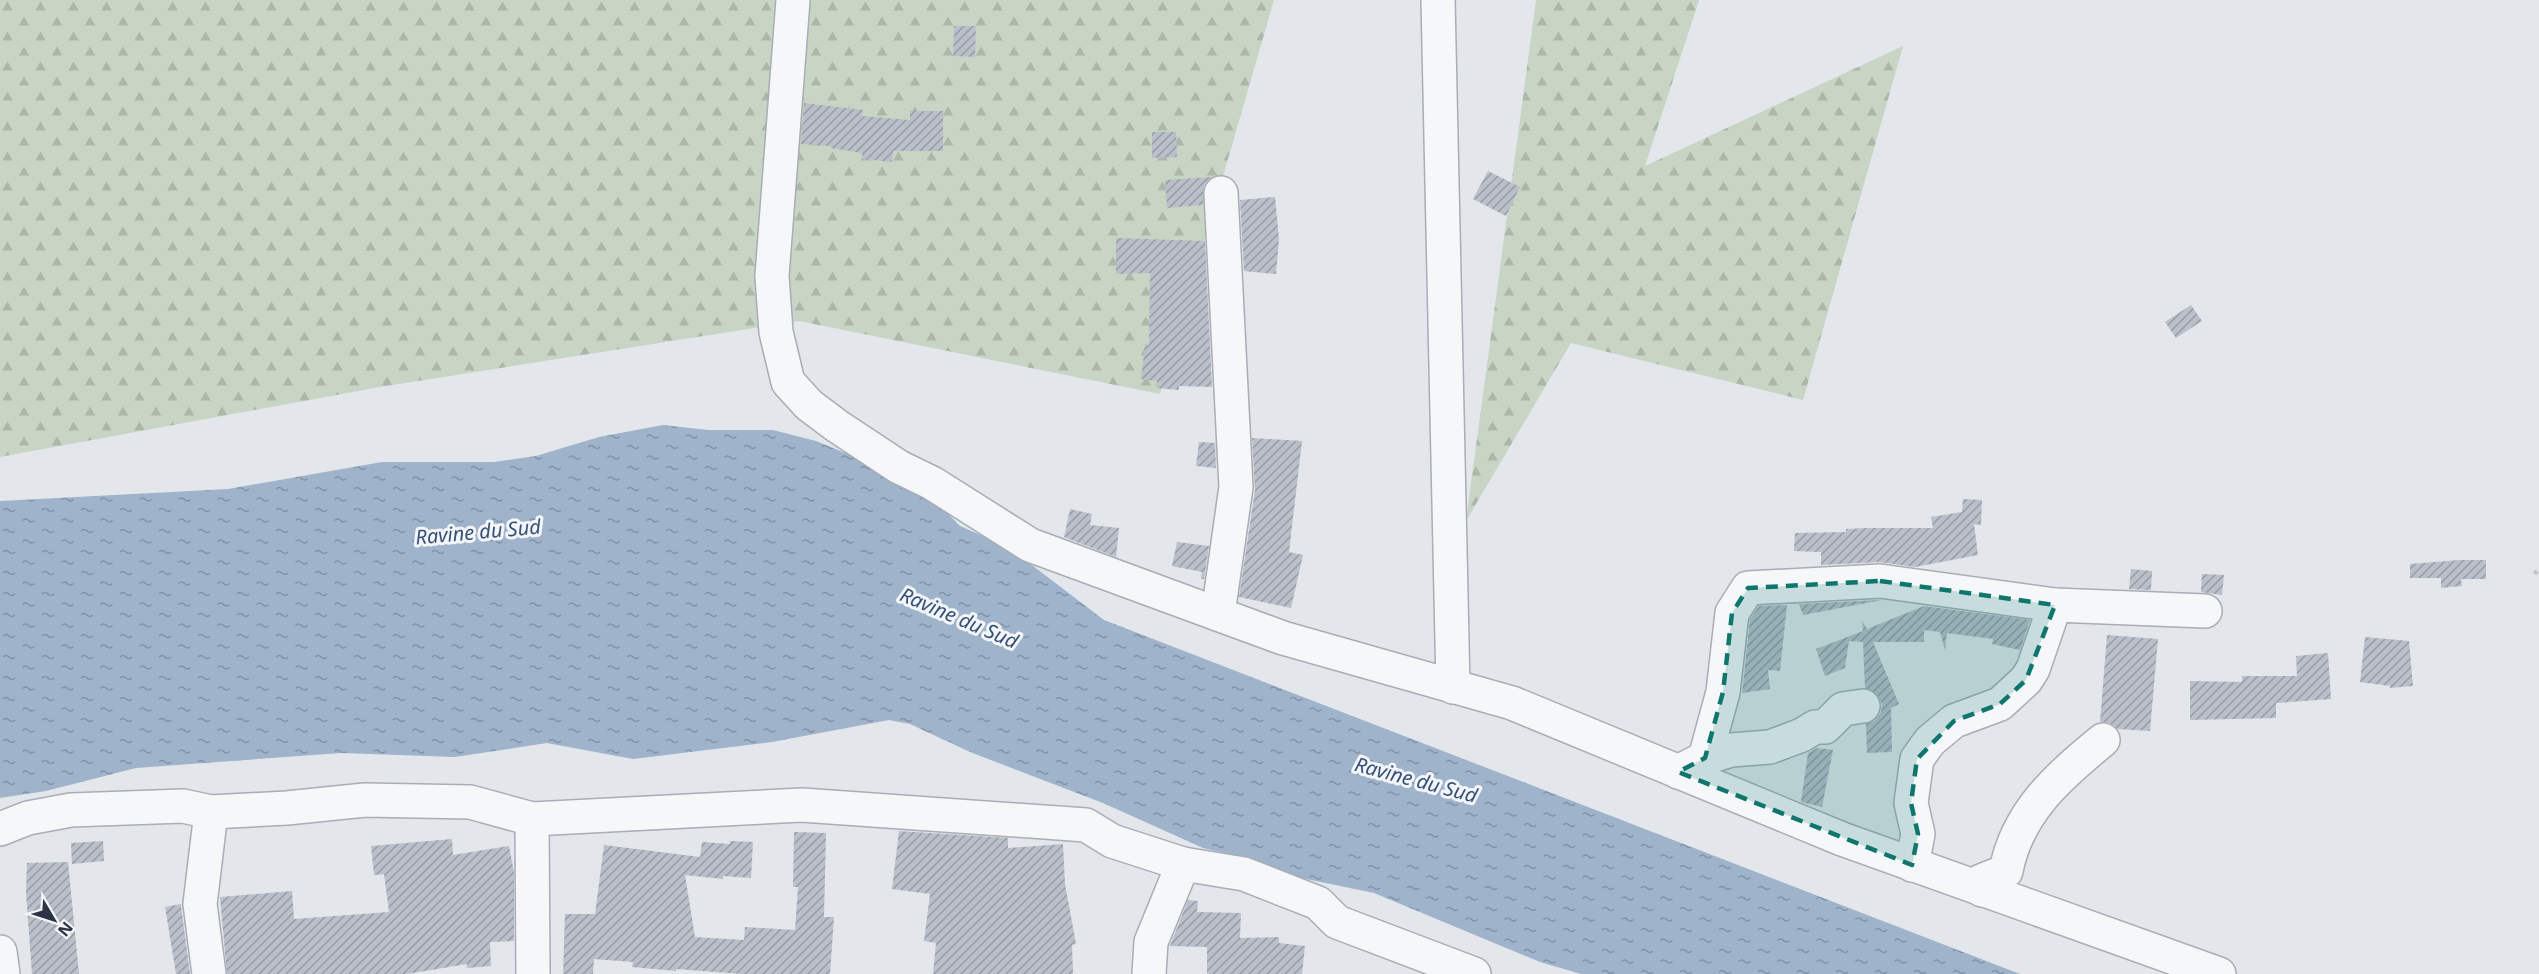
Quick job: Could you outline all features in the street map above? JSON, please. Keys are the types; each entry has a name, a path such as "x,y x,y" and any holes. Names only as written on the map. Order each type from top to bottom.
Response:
{"street":[{"path":"793,0 772,276 776,332 788,382 809,405 837,426 899,467 932,483 1030,545 1283,638 1512,703 1691,765 1836,827 1912,865 2219,974"},
{"path":"1438,0 1453,687"},
{"path":"1218,614 1236,487 1221,193"},
{"path":"1691,765 1723,692 1732,613 1748,588 1848,581 1896,582 2055,605 2205,611"},
{"path":"1912,865 1918,834 1911,803 1917,759 1930,741 1954,721 2000,704 2026,680 2033,669 2055,605"},
{"path":"1691,765 1731,750 1770,747 1802,735 1815,727 1825,727 1844,709 1863,706"},
{"path":"1982,890 1981,881 2006,871 2026,816 2053,783 2103,740"},
{"path":"0,828 28,818 71,810 183,806 211,812 287,808 365,800 470,802 532,819 802,805 1086,825 1112,841 1183,864 1244,874 1318,903 1337,922 1474,974"},
{"path":"209,974 200,904 211,812"},
{"path":"532,819 533,974"},
{"path":"1149,974 1150,942 1183,864"},
{"path":"0,952 3,974"}],"path":[{"path":"2534,571 2539,575"}],"highlighted area":[{"path":"1880,581 2055,605 2026,680 2000,704 1954,721 1917,759 1911,803 1918,834 1912,865 1678,772 1705,758 1723,692 1732,613 1748,588"}],"green space":[{"path":"0,0 1274,0 1160,394 799,321 380,387 0,457"},
{"path":"1536,0 1699,0 1645,166 1903,46 1803,400 1571,343 1466,521"}],"water":[{"name":"Ravine du Sud","path":"663,425 708,430 773,430 816,441 918,483 960,526 1008,547 1104,620 2020,974 1581,974 1540,962 1374,893 1287,875 1246,858 1203,848 1103,803 970,752 910,724 889,720 772,742 633,759 547,743 455,757 341,753 136,768 46,791 0,798 0,501 228,489 382,462 494,462 536,456 599,437"}],"building":[{"path":"954,26 976,26 975,57 953,56"},
{"path":"804,103 863,110 862,116 910,120 910,111 943,111 943,151 893,151 892,162 862,159 862,153 831,148 831,146 801,144"},
{"path":"1152,132 1176,132 1177,157 1152,158"},
{"path":"1488,171 1520,187 1506,216 1473,199"},
{"path":"1211,177 1204,185 1203,205 1167,208 1165,180"},
{"path":"1275,197 1279,239 1276,274 1244,271 1240,200"},
{"path":"1116,238 1205,241 1212,387 1179,386 1179,390 1156,388 1157,381 1141,379 1145,344 1149,345 1150,273 1116,274"},
{"path":"2191,305 2202,321 2176,338 2165,322"},
{"path":"1252,438 1302,441 1289,552 1303,555 1291,608 1239,597 1255,490"},
{"path":"1199,442 1215,443 1216,468 1196,466"},
{"path":"1963,499 1982,500 1981,525 1974,524 1978,555 1915,567 1879,562 1821,565 1821,552 1794,551 1795,533 1846,532 1846,529 1866,528 1933,528 1931,517 1962,512"},
{"path":"1070,509 1092,514 1090,525 1119,528 1116,557 1064,537"},
{"path":"1177,542 1209,546 1204,579 1201,579 1202,572 1172,566"},
{"path":"2486,560 2486,579 2461,579 2462,586 2441,588 2441,578 2410,578 2410,564"},
{"path":"2131,569 2152,571 2151,590 2129,589"},
{"path":"2202,574 2224,575 2222,595 2201,592"},
{"path":"1879,600 1882,600 1803,615 1799,604"},
{"path":"1787,605 1780,671 1768,670 1770,689 1742,693 1750,619 1759,606"},
{"path":"1924,606 2030,620 2020,650 1992,644 1993,639 1947,633 1945,650 1940,632 1924,630 1924,642 1873,642 1899,704 1891,708 1892,752 1867,753 1866,724 1875,720 1881,712 1882,704 1877,694 1865,688 1863,642 1849,641 1845,668 1825,676 1816,649 1863,631 1862,621 1867,629"},
{"path":"2107,635 2158,639 2150,731 2118,729 2110,723 2100,722"},
{"path":"2365,637 2409,641 2413,686 2390,688 2390,686 2360,682"},
{"path":"2328,653 2331,699 2276,703 2276,718 2190,720 2190,681 2242,682 2242,676 2297,676 2296,656"},
{"path":"1817,748 1833,750 1822,807 1801,802 1808,753"},
{"path":"899,831 1008,838 1008,848 1063,844 1065,884 1076,944 1072,945 1073,974 933,974 936,943 924,941 930,894 892,889"},
{"path":"794,832 826,833 824,917 834,917 830,974 742,974 676,969 676,971 632,967 633,962 594,959 593,974 563,974 565,914 595,914 604,845 700,857 702,842 730,844 730,841 753,842 751,878 723,876 723,879 685,875 695,937 744,940 745,927 795,930 798,887 793,887"},
{"path":"452,839 453,855 509,846 514,872 514,941 490,942 491,966 467,968 467,964 407,974 227,974 220,897 292,891 294,919 389,912 384,874 374,875 371,846"},
{"path":"103,841 104,861 72,864 71,843"},
{"path":"68,862 79,974 32,974 26,893 27,863"},
{"path":"1188,900 1198,901 1197,912 1241,913 1240,938 1279,937 1279,943 1305,946 1302,974 1207,974 1207,947 1170,946"},
{"path":"181,904 190,974 176,974 165,907"}]}
